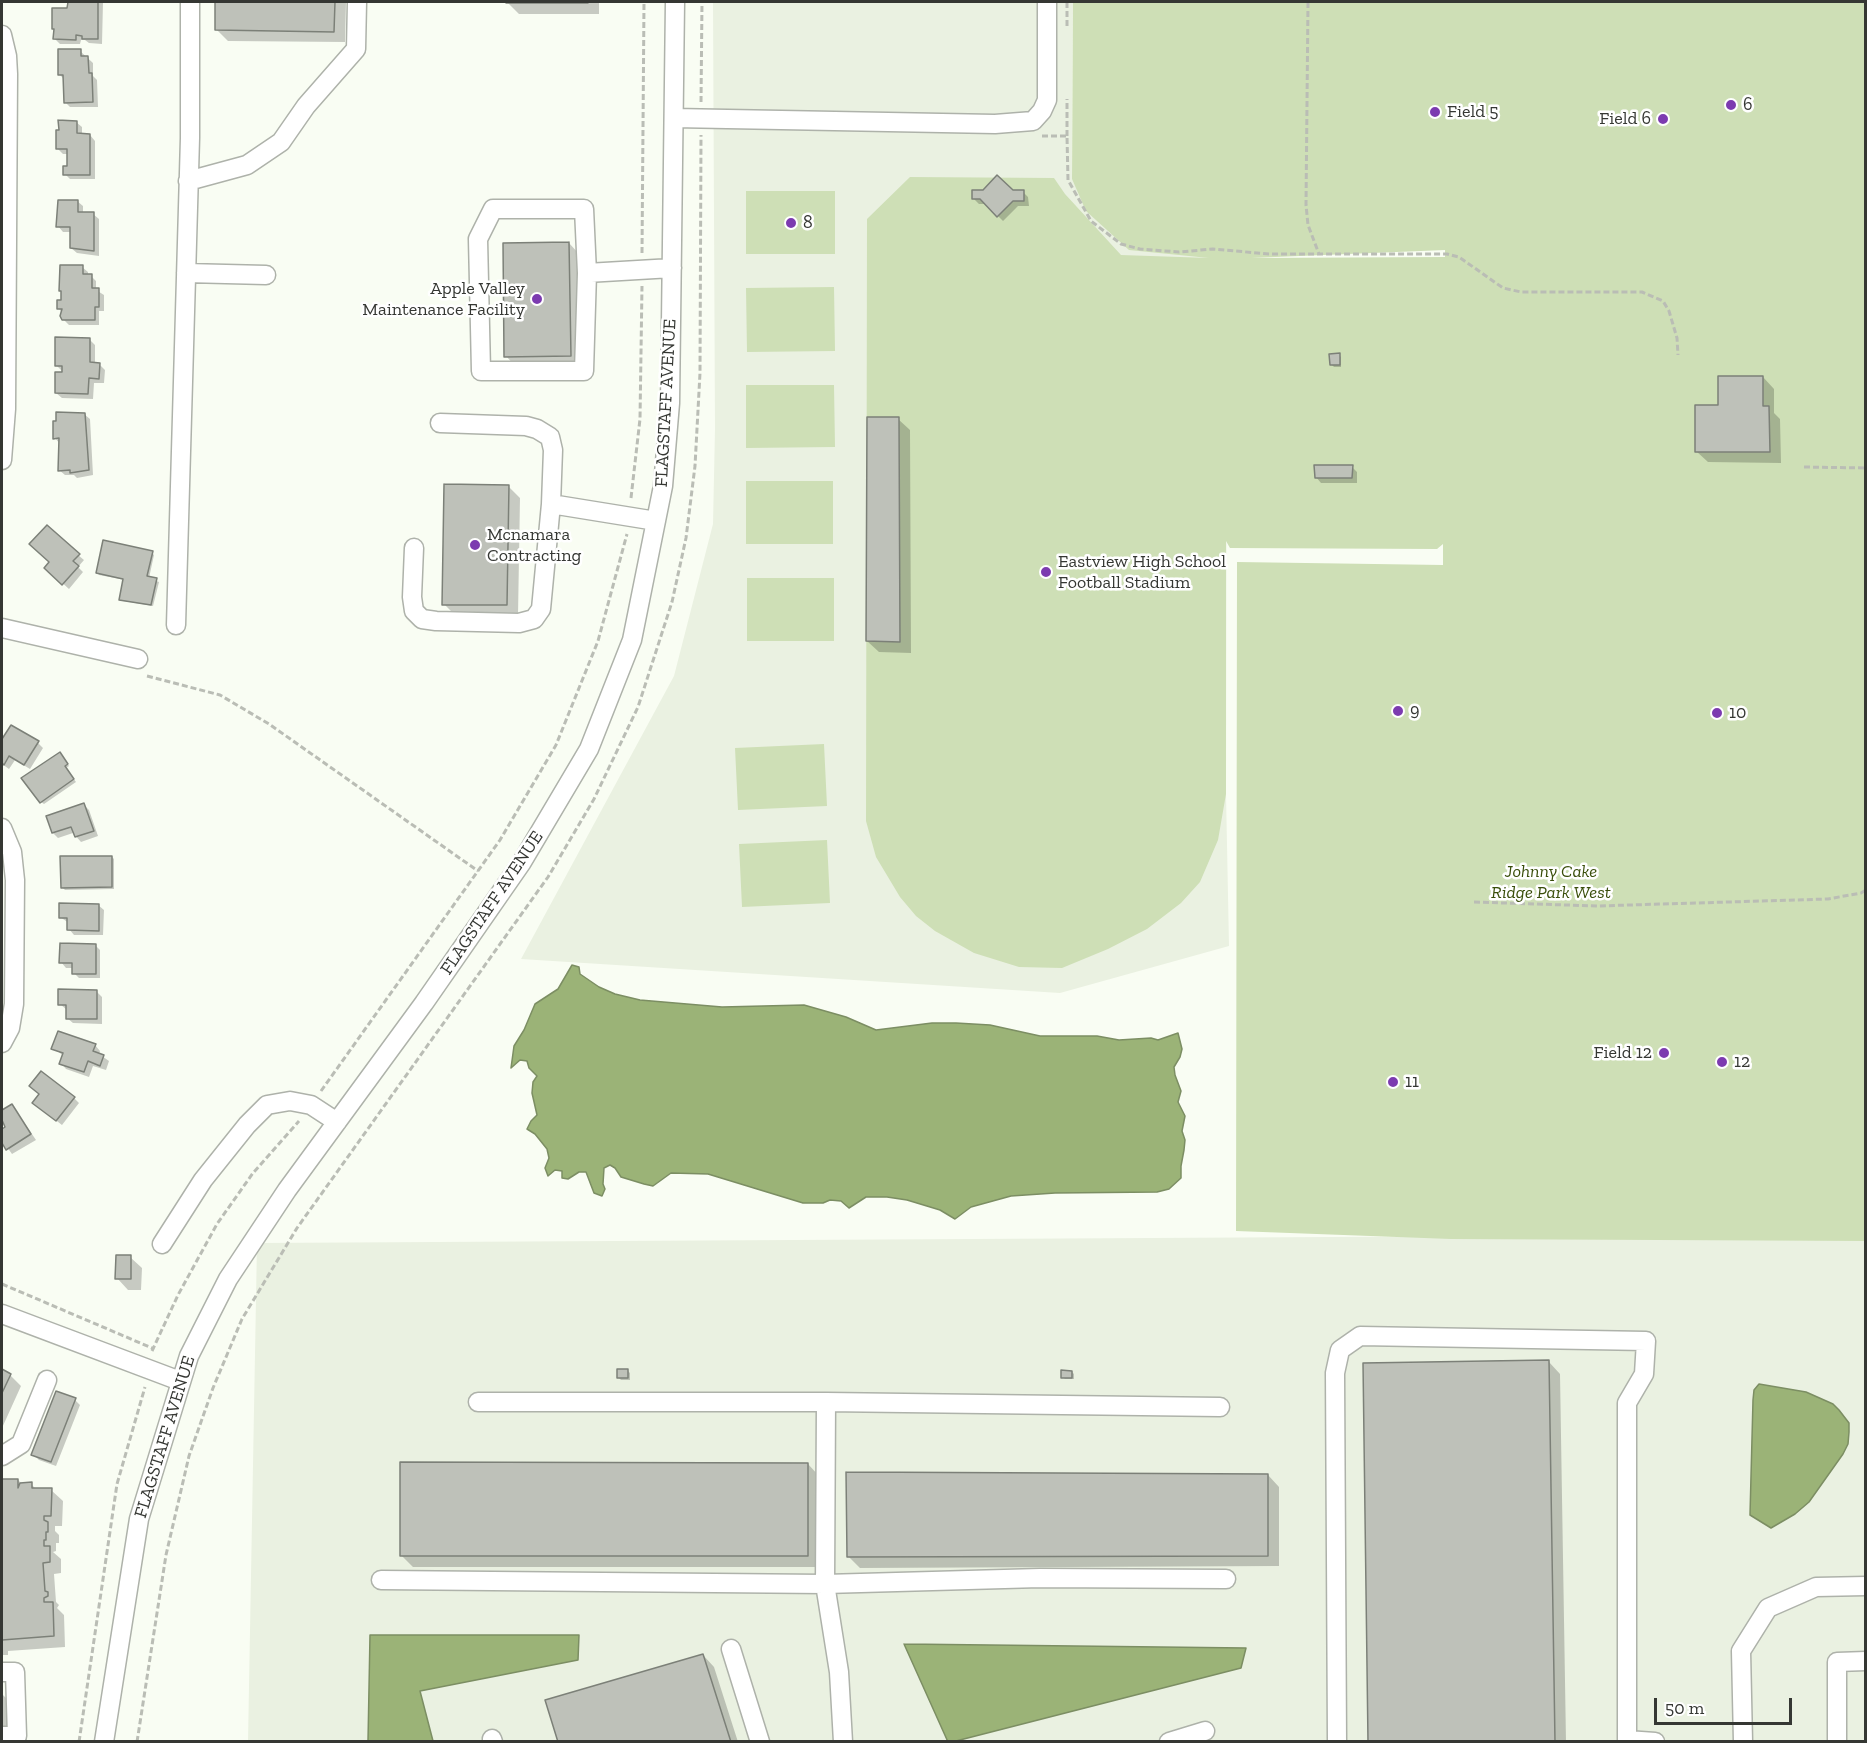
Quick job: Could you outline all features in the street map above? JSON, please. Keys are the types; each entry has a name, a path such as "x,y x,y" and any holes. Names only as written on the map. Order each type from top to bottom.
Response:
{"street":[{"path":"176,626 186,273 190,2"},
{"path":"188,182 247,165 281,142 306,106 356,49 357,2"},
{"name":"FLAGSTAFF AVENUE","path":"104,1742 139,1519 189,1356 228,1279 287,1190 424,1003 522,862 589,748 632,640 663,486 670,403 675,2"},
{"path":"674,118 995,124 1033,120 1042,111 1047,100 1047,2"},
{"path":"2,35 8,74 4,284 6,409 2,460"},
{"path":"493,208 584,208 587,273 584,371 481,371 478,239 493,208"},
{"path":"587,273 672,268"},
{"path":"186,273 266,275"},
{"path":"414,548 412,597 414,611 422,619 519,623 534,619 541,609 553,450 550,437 537,429 526,426 440,423"},
{"path":"550,504 656,520"},
{"path":"2,628 141,667"},
{"path":"2,828 12,852 15,880 14,1005 10,1028 2,1043"},
{"path":"162,1244 203,1180 247,1125 267,1105 290,1101 311,1105 337,1122"},
{"path":"2,1314 180,1381"},
{"path":"1337,1742 1335,1373 1340,1350 1360,1336 1432,1336 1646,1341 1644,1374 1627,1403 1627,1740 1655,1742"},
{"path":"2,1456 21,1444 47,1380"},
{"path":"478,1402 826,1402 1220,1407"},
{"path":"826,1402 825,1584 839,1672 843,1742"},
{"path":"381,1580 825,1584 1040,1578 1226,1579"},
{"path":"1743,1742 1741,1651 1768,1608 1816,1587 1866,1586"},
{"path":"731,1649 760,1742"},
{"path":"1837,1742 1837,1662 1866,1661"},
{"path":"2,1672 15,1672 16,1736 2,1736"},
{"path":"1169,1742 1205,1731"}],"path":[{"path":"79,1742 117,1484 142,1401 153,1348 178,1295 217,1224 253,1173 291,1132 311,1105 500,840 556,745 598,640 626,539 640,419 644,2"},
{"path":"137,1742 166,1555 189,1456 213,1388 242,1319 297,1228 548,876 594,799 638,707 672,602 686,538 695,466 700,373 702,2"},
{"path":"1308,2 1306,204 1308,225 1319,254"},
{"path":"1032,136 1067,136 1068,180 1091,221 1121,244 1140,249 1179,252 1213,249 1269,254 1447,254 1459,256 1503,288 1521,292 1642,292 1663,301 1669,311 1677,338 1678,355"},
{"path":"1804,467 1866,468"},
{"path":"141,667 220,695 240,706 478,871"},
{"path":"1474,902 1598,906 1782,901 1828,899 1866,890"},
{"path":"2,1284 153,1348"}],"shaded area":[{"path":"713,2 1073,2 1072,179 1227,259 1226,794 1229,946 1060,993 521,959 674,676 713,524 715,429"},
{"path":"572,965 579,967 580,974 599,987 615,994 640,1000 722,1007 804,1005 846,1017 876,1030 932,1023 956,1023 990,1025 1040,1036 1097,1036 1119,1040 1151,1038 1158,1040 1178,1033 1182,1049 1174,1067 1181,1091 1178,1102 1185,1116 1182,1131 1185,1140 1181,1178 1169,1189 1157,1192 1011,1196 971,1207 955,1219 940,1210 907,1200 887,1197 866,1197 849,1208 841,1201 803,1203 708,1174 671,1173 653,1186 621,1177 610,1165 604,1168 605,1189 602,1196 594,1193 586,1172 579,1172 568,1179 562,1178 562,1171 555,1170 548,1176 545,1168 549,1158 547,1149 535,1134 527,1129 537,1115 532,1093 533,1082 537,1076 529,1068 527,1061 520,1060 511,1068 514,1046 535,1004 558,989"},
{"path":"1865,1234 1865,1741 248,1742 257,1243"},
{"path":"1759,1384 1806,1392 1833,1404 1849,1423 1848,1444 1843,1454 1809,1502 1795,1514 1771,1528 1750,1515 1753,1400 1754,1390"},
{"path":"370,1635 579,1635 578,1660 420,1691 433,1741 368,1741"},
{"path":"904,1644 1246,1648 1241,1668 948,1742"}],"green space":[{"name":"Johnny Cake Ridge Park West","path":"1073,2 1865,2 1865,1241 1451,1239 1236,1231 1237,562 1443,565 1443,544 1437,549 1230,548 1226,541 1226,794 1218,840 1200,882 1181,903 1147,929 1108,949 1062,968 1019,967 974,953 935,931 916,916 900,897 876,857 866,821 867,219 910,177 1054,178 1065,194 1121,255 1209,258 1129,250 1086,211 1072,179","holes":["1445,250 1445,257 1251,258"]},
{"name":"8","path":"746,191 835,191 835,254 746,254"},
{"name":"8","path":"834,287 835,351 747,352 746,288"},
{"path":"746,385 834,385 835,447 746,448"},
{"path":"746,481 833,481 833,544 746,544"},
{"path":"747,578 834,578 834,641 747,641"},
{"path":"824,744 827,806 738,810 735,748"},
{"path":"827,840 830,903 742,907 739,844"}],"building":[{"path":"68,2 98,2 98,39 82,39 82,36 76,35 76,40 53,39 52,8 67,8"},
{"path":"215,2 335,2 334,32 215,30"},
{"path":"588,2 588,3 506,3"},
{"path":"58,49 81,49 81,56 88,56 89,73 92,73 93,102 64,103 63,75 58,75"},
{"path":"58,120 77,121 77,133 90,134 90,175 63,175 63,166 67,166 67,149 56,149"},
{"path":"997,175 1013,190 1024,190 1024,201 1013,201 997,217 980,199 972,199 972,190 983,190"},
{"path":"58,200 78,200 78,212 94,212 94,251 70,248 70,227 56,227"},
{"name":"Apple Valley Maintenance Facility","path":"569,242 571,356 504,357 503,243"},
{"path":"60,265 83,265 83,274 92,274 92,288 99,288 99,307 95,307 95,320 62,320 60,316 62,309 57,309 57,300 61,300"},
{"path":"55,337 90,338 90,362 100,363 99,379 89,378 88,394 55,393 55,372 62,372 62,366 55,366"},
{"path":"1340,353 1340,365 1330,365 1329,354"},
{"path":"1718,376 1763,376 1763,406 1769,406 1770,452 1695,452 1695,405 1718,405"},
{"path":"56,412 85,413 89,470 70,473 70,470 58,471 59,438 53,439 53,421 56,421"},
{"path":"867,417 899,417 900,642 866,641"},
{"path":"1314,465 1353,465 1352,478 1315,478"},
{"name":"Mcnamara Contracting","path":"444,484 509,485 507,605 442,605"},
{"path":"47,525 80,554 73,561 79,566 62,585 44,568 49,562 29,544"},
{"path":"103,540 153,551 147,576 157,578 151,605 119,600 123,579 96,573"},
{"path":"11,725 39,741 24,765 9,756 4,765 2,763 2,739"},
{"path":"60,752 68,764 65,766 74,779 40,803 21,778"},
{"path":"84,803 94,831 75,837 71,827 52,833 46,816"},
{"path":"60,856 112,856 112,887 61,888"},
{"path":"59,903 99,904 99,931 67,930 67,918 59,918"},
{"path":"60,943 96,944 96,974 72,974 72,963 59,963"},
{"path":"58,989 97,990 97,1019 66,1019 66,1005 58,1005"},
{"path":"58,1031 96,1044 93,1051 104,1055 100,1066 88,1061 84,1072 59,1064 63,1053 51,1049"},
{"path":"41,1071 75,1097 56,1121 32,1103 39,1094 29,1086"},
{"path":"12,1104 31,1134 6,1150 2,1143 2,1129 5,1127 2,1110"},
{"path":"116,1255 131,1255 131,1279 115,1279"},
{"path":"1549,1360 1555,1742 1368,1742 1363,1363"},
{"path":"2,1369 11,1374 2,1393"},
{"path":"617,1369 628,1369 628,1378 617,1378"},
{"path":"1061,1370 1072,1371 1072,1378 1061,1378"},
{"path":"56,1391 76,1398 51,1462 31,1455"},
{"path":"400,1462 808,1463 808,1556 400,1556"},
{"path":"846,1472 1268,1474 1268,1556 847,1557"},
{"path":"2,1479 18,1479 18,1488 20,1483 32,1482 32,1488 52,1488 51,1516 44,1516 44,1520 48,1522 48,1532 46,1532 44,1546 50,1546 50,1562 43,1563 45,1591 48,1592 44,1602 53,1602 54,1636 2,1640"},
{"path":"703,1654 731,1742 558,1742 545,1700"}],"place":[{"name":"6","path":"1731,105"},
{"name":"Field 5","path":"1435,112"},
{"name":"Field 6","path":"1663,119"},
{"name":"8","path":"791,223"},
{"name":"Apple Valley Maintenance Facility","path":"537,299"},
{"name":"Mcnamara Contracting","path":"475,545"},
{"name":"Eastview High School Football Stadium","path":"1046,572"},
{"name":"9","path":"1398,711"},
{"name":"10","path":"1717,713"},
{"name":"Field 12","path":"1664,1053"},
{"name":"12","path":"1722,1062"},
{"name":"11","path":"1393,1082"}]}
